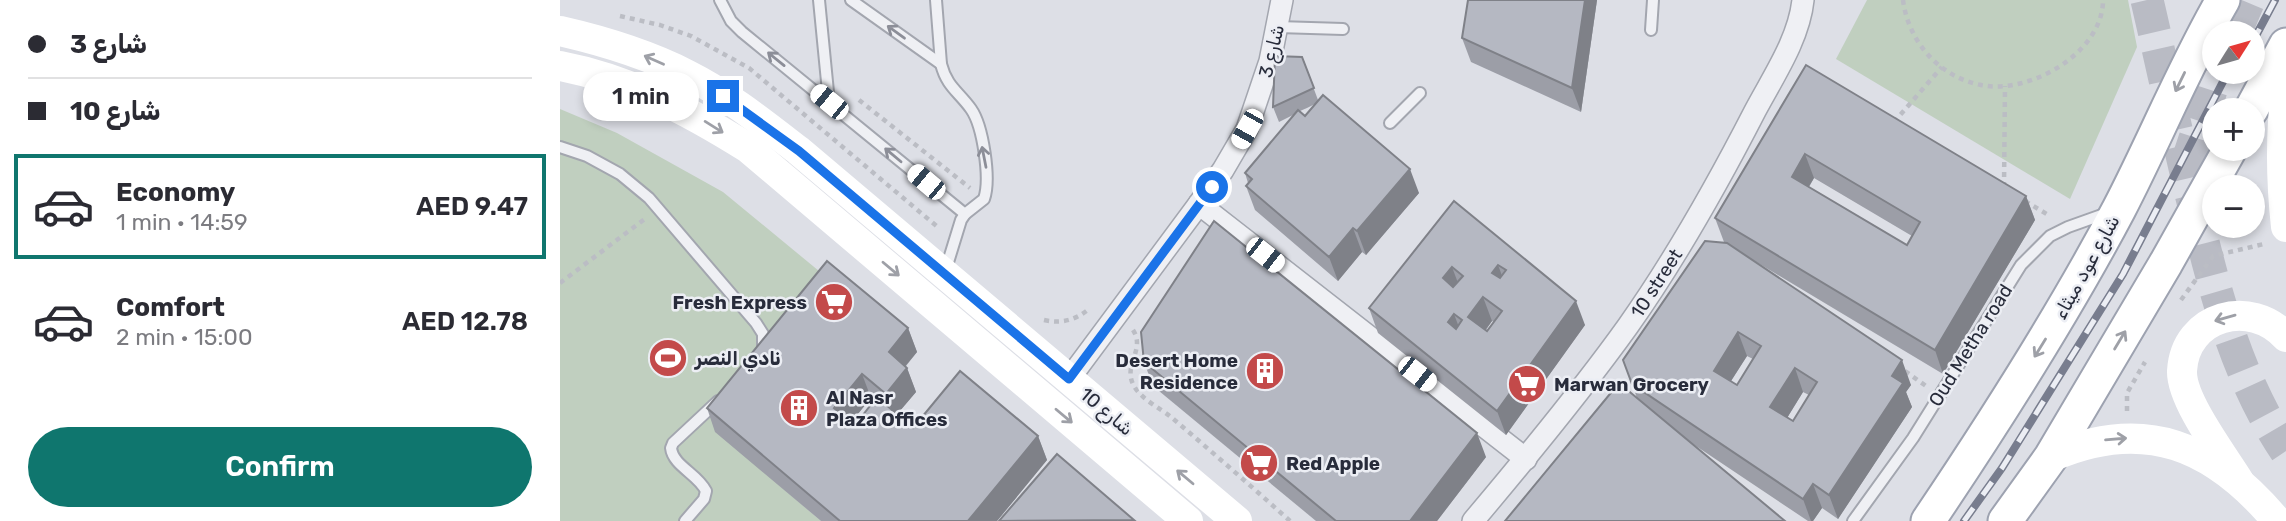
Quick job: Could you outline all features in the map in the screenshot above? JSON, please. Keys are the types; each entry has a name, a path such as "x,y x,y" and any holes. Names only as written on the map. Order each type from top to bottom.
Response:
{"main road":[{"name":"شارع عود ميثاء","path":"1928,521 2047,337 2119,208 2202,37 2224,0"},
{"name":"شارع 10","path":"560,31 633,51 688,75 740,106 799,151 1237,521"},
{"path":"2257,98 2286,45"},
{"name":"شارع 10","path":"560,65 643,90 697,116 748,148 1188,521"},
{"path":"2286,90 2281,125 2281,183 2286,227"},
{"path":"2005,521 2051,457 2223,161"},
{"path":"2239,481 2186,394 2182,371 2187,349 2199,330 2218,319 2239,314 2260,319 2279,329 2286,337"},
{"path":"2051,457 2100,440 2127,437 2168,442 2206,457 2239,481 2277,521"}],"street":[{"name":"شارع 3","path":"1069,379 1199,204 1247,129 1260,96 1278,27 1282,0"},
{"name":"10 street","path":"1473,521 1526,459 1616,342 1692,228 1731,157 1802,10 1820,0"},
{"path":"1199,204 1526,459"}],"lane":[{"path":"720,0 722,8 742,32 965,214"},
{"path":"819,0 829,102"},
{"path":"851,0 941,64"},
{"path":"936,0 941,64 948,84 976,118 988,179 984,199 965,214 958,227 945,273"},
{"path":"1651,30 1654,0"},
{"path":"1278,27 1343,29"},
{"path":"1390,123 1419,93"},
{"path":"560,147 587,156 620,174 658,209 756,323 763,334 761,358"},
{"name":"Oud Metha road","path":"1853,521 1913,438 2021,265 2050,236 2119,208"},
{"path":"685,521 704,499 706,491 675,458 671,448 724,394"}],"path":[{"path":"1903,0 1912,34 1926,53 1961,79 1983,86 2005,86 2048,73 2066,62 2082,48 2095,31 2103,12 2103,0"},
{"path":"1893,123 1942,67"},
{"path":"1993,182 2004,188 2005,86"},
{"path":"1882,116 1905,129"},
{"path":"2015,195 2068,227"},
{"path":"560,283 658,209"},
{"path":"1894,364 1939,394"}],"green space":[{"path":"1867,0 2128,0 2137,47 2070,199 1836,59"},
{"name":"نادي النصر","path":"560,109 617,133 723,192 836,285 716,431 821,521 560,521"}],"building":[{"path":"1468,0 1585,0 1572,88 1462,38"},
{"path":"1275,56 1302,57 1314,88 1273,107"},
{"path":"1806,65 2026,196 1935,350 1715,218","holes":["1805,154 1920,222 1907,245 1792,177"]},
{"path":"1323,95 1410,169 1357,231 1353,228 1329,257 1246,186 1252,179 1245,173 1298,110 1305,116"},
{"path":"1454,201 1576,301 1497,411 1369,308","holes":["1498,265 1506,270 1500,278 1492,273","1452,267 1463,276 1453,287 1443,278","1483,297 1502,311 1487,331 1468,317","1454,314 1462,320 1456,329 1448,322"]},
{"name":"Desert Home Residence","path":"1214,221 1477,433 1410,521 1336,521 1144,362 1141,332"},
{"path":"1705,241 1727,243 1902,360 1892,376 1903,383 1829,495 1813,484 1803,499 1632,384 1623,360","holes":["1738,332 1761,346 1737,385 1714,371","1795,368 1817,382 1793,421 1770,407"]},
{"name":"Al Nasr Plaza Offices","path":"827,261 908,328 889,352 907,368 886,394 862,374 834,408 855,425 877,397 913,428 960,371 1038,436 968,521 840,521 707,408"},
{"path":"1619,383 1785,521 1505,521"},
{"path":"1057,454 1134,520 999,521"}],"tunnel":[{"path":"2147,0 2190,191 2231,339 2255,397 2286,451"},
{"path":"2240,21 2249,0"},
{"path":"2185,169 2213,84"}],"railway":[{"path":"2264,21 2275,0"},
{"path":"1964,521 2002,468 2123,274 2222,84"}],"place":[{"name":"Fresh Express","path":"834,302"},
{"name":"نادي النصر","path":"668,358"},
{"name":"Desert Home Residence","path":"1265,371"},
{"name":"Marwan Grocery","path":"1527,384"},
{"name":"Al Nasr Plaza Offices","path":"799,408"},
{"name":"Red Apple","path":"1259,463"}],"route":[{"path":"723,96 799,151 1069,379 1212,187"}]}
